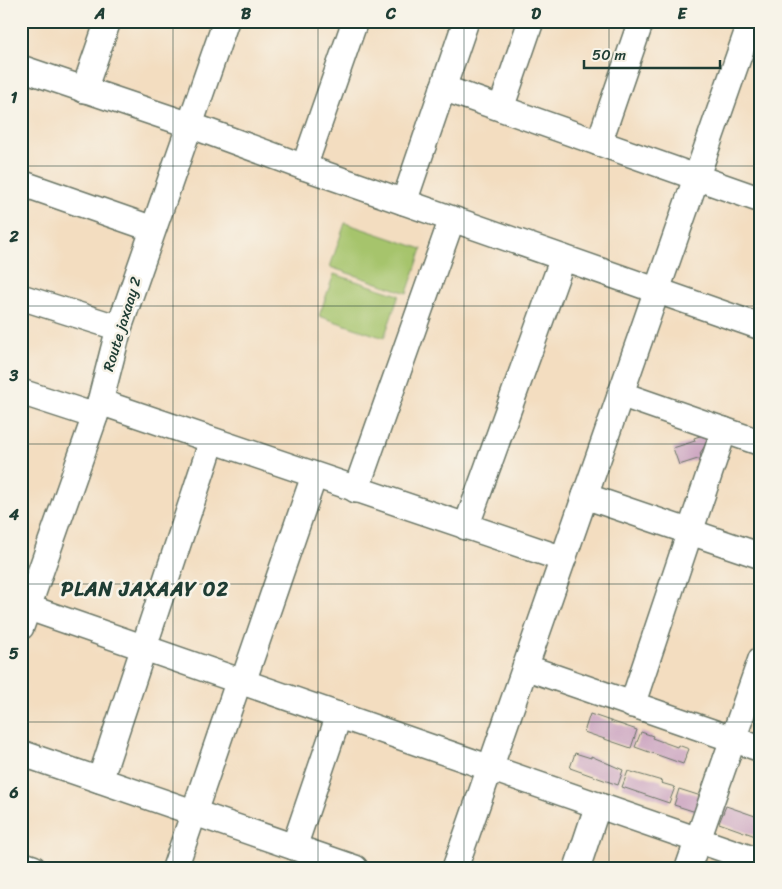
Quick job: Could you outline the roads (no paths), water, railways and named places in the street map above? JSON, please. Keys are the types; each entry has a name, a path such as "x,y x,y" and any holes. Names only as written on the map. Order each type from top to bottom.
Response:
{"street":[{"path":"84,90 108,21"},
{"name":"Route jaxaay 2","path":"24,613 97,409 119,328 226,21"},
{"path":"304,167 355,21"},
{"path":"404,202 466,21"},
{"path":"501,108 531,21"},
{"path":"599,143 641,21"},
{"path":"455,868 750,21"},
{"path":"21,68 190,124 304,167 761,327"},
{"path":"443,88 761,200"},
{"path":"21,184 153,229"},
{"path":"356,490 452,219"},
{"path":"466,527 563,258"},
{"path":"21,296 119,328"},
{"path":"21,392 97,409 212,441 563,559"},
{"path":"620,394 761,443"},
{"path":"632,705 724,430"},
{"path":"100,780 212,441"},
{"path":"175,868 314,476"},
{"path":"585,496 761,556"},
{"path":"24,613 144,648 761,862"},
{"path":"688,868 761,658"},
{"path":"525,667 761,749"},
{"path":"294,847 339,715"},
{"path":"21,753 344,866"},
{"path":"577,868 598,805"},
{"path":"21,864 33,868"}],"district":[{"name":"PLAN JAXAAY 02","path":"145,589"}]}
